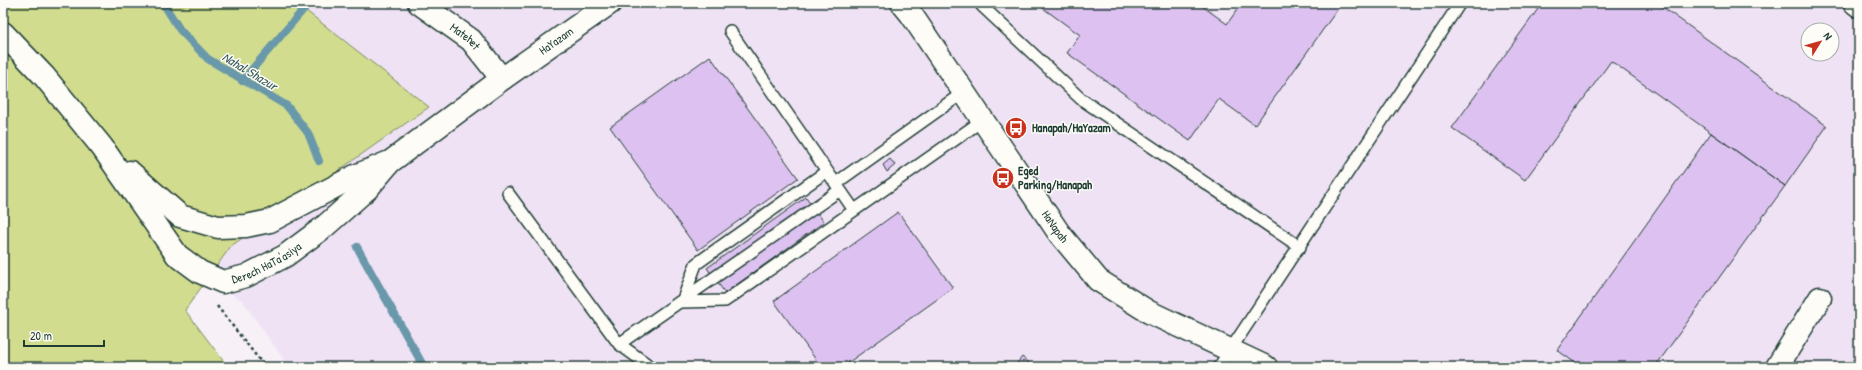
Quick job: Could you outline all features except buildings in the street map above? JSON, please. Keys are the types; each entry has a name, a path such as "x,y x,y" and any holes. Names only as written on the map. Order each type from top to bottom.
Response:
{"street":[{"name":"Matehet","path":"419,3 471,40 502,79"},
{"name":"HaYazam","path":"502,79 610,3"},
{"path":"1854,3 1859,6"},
{"name":"HaNapah","path":"907,6 1059,232 1098,280 1225,359 1266,367"},
{"name":"Derech HaTa'asiya","path":"3,34 44,76 102,147 177,255 200,272 223,282 246,276 285,256 324,228 368,188 390,162 502,79"},
{"name":"Derech HaTa'asiya","path":"102,147 180,216 218,227 246,226 270,221 355,176 390,162"},
{"path":"1777,367 1820,298"}],"lane":[{"path":"1225,359 1460,3"},
{"path":"982,6 1081,99 1300,247"},
{"path":"730,31 854,210"},
{"path":"619,344 682,302 964,92"},
{"path":"682,302 725,301 983,120"},
{"path":"682,302 696,264 827,171"},
{"path":"508,193 619,344 651,367"}],"path":[{"path":"216,305 265,367"}],"shaded area":[{"path":"3,3 1859,3 1859,367 289,367 242,300 3,164"}],"green space":[{"path":"3,3 296,3 429,107 231,246 185,310 228,367 3,367"}],"waterway":[{"name":"Nahal Shazur","path":"163,3 180,30 208,59 287,106 308,133 319,161"},
{"path":"242,81 309,3"},
{"name":"Nahal Shazur","path":"357,247 424,367"}],"place":[{"name":"Hanapah/HaYazam","path":"1016,128"},
{"name":"Eged Parking/Hanapah","path":"1003,178"}]}
